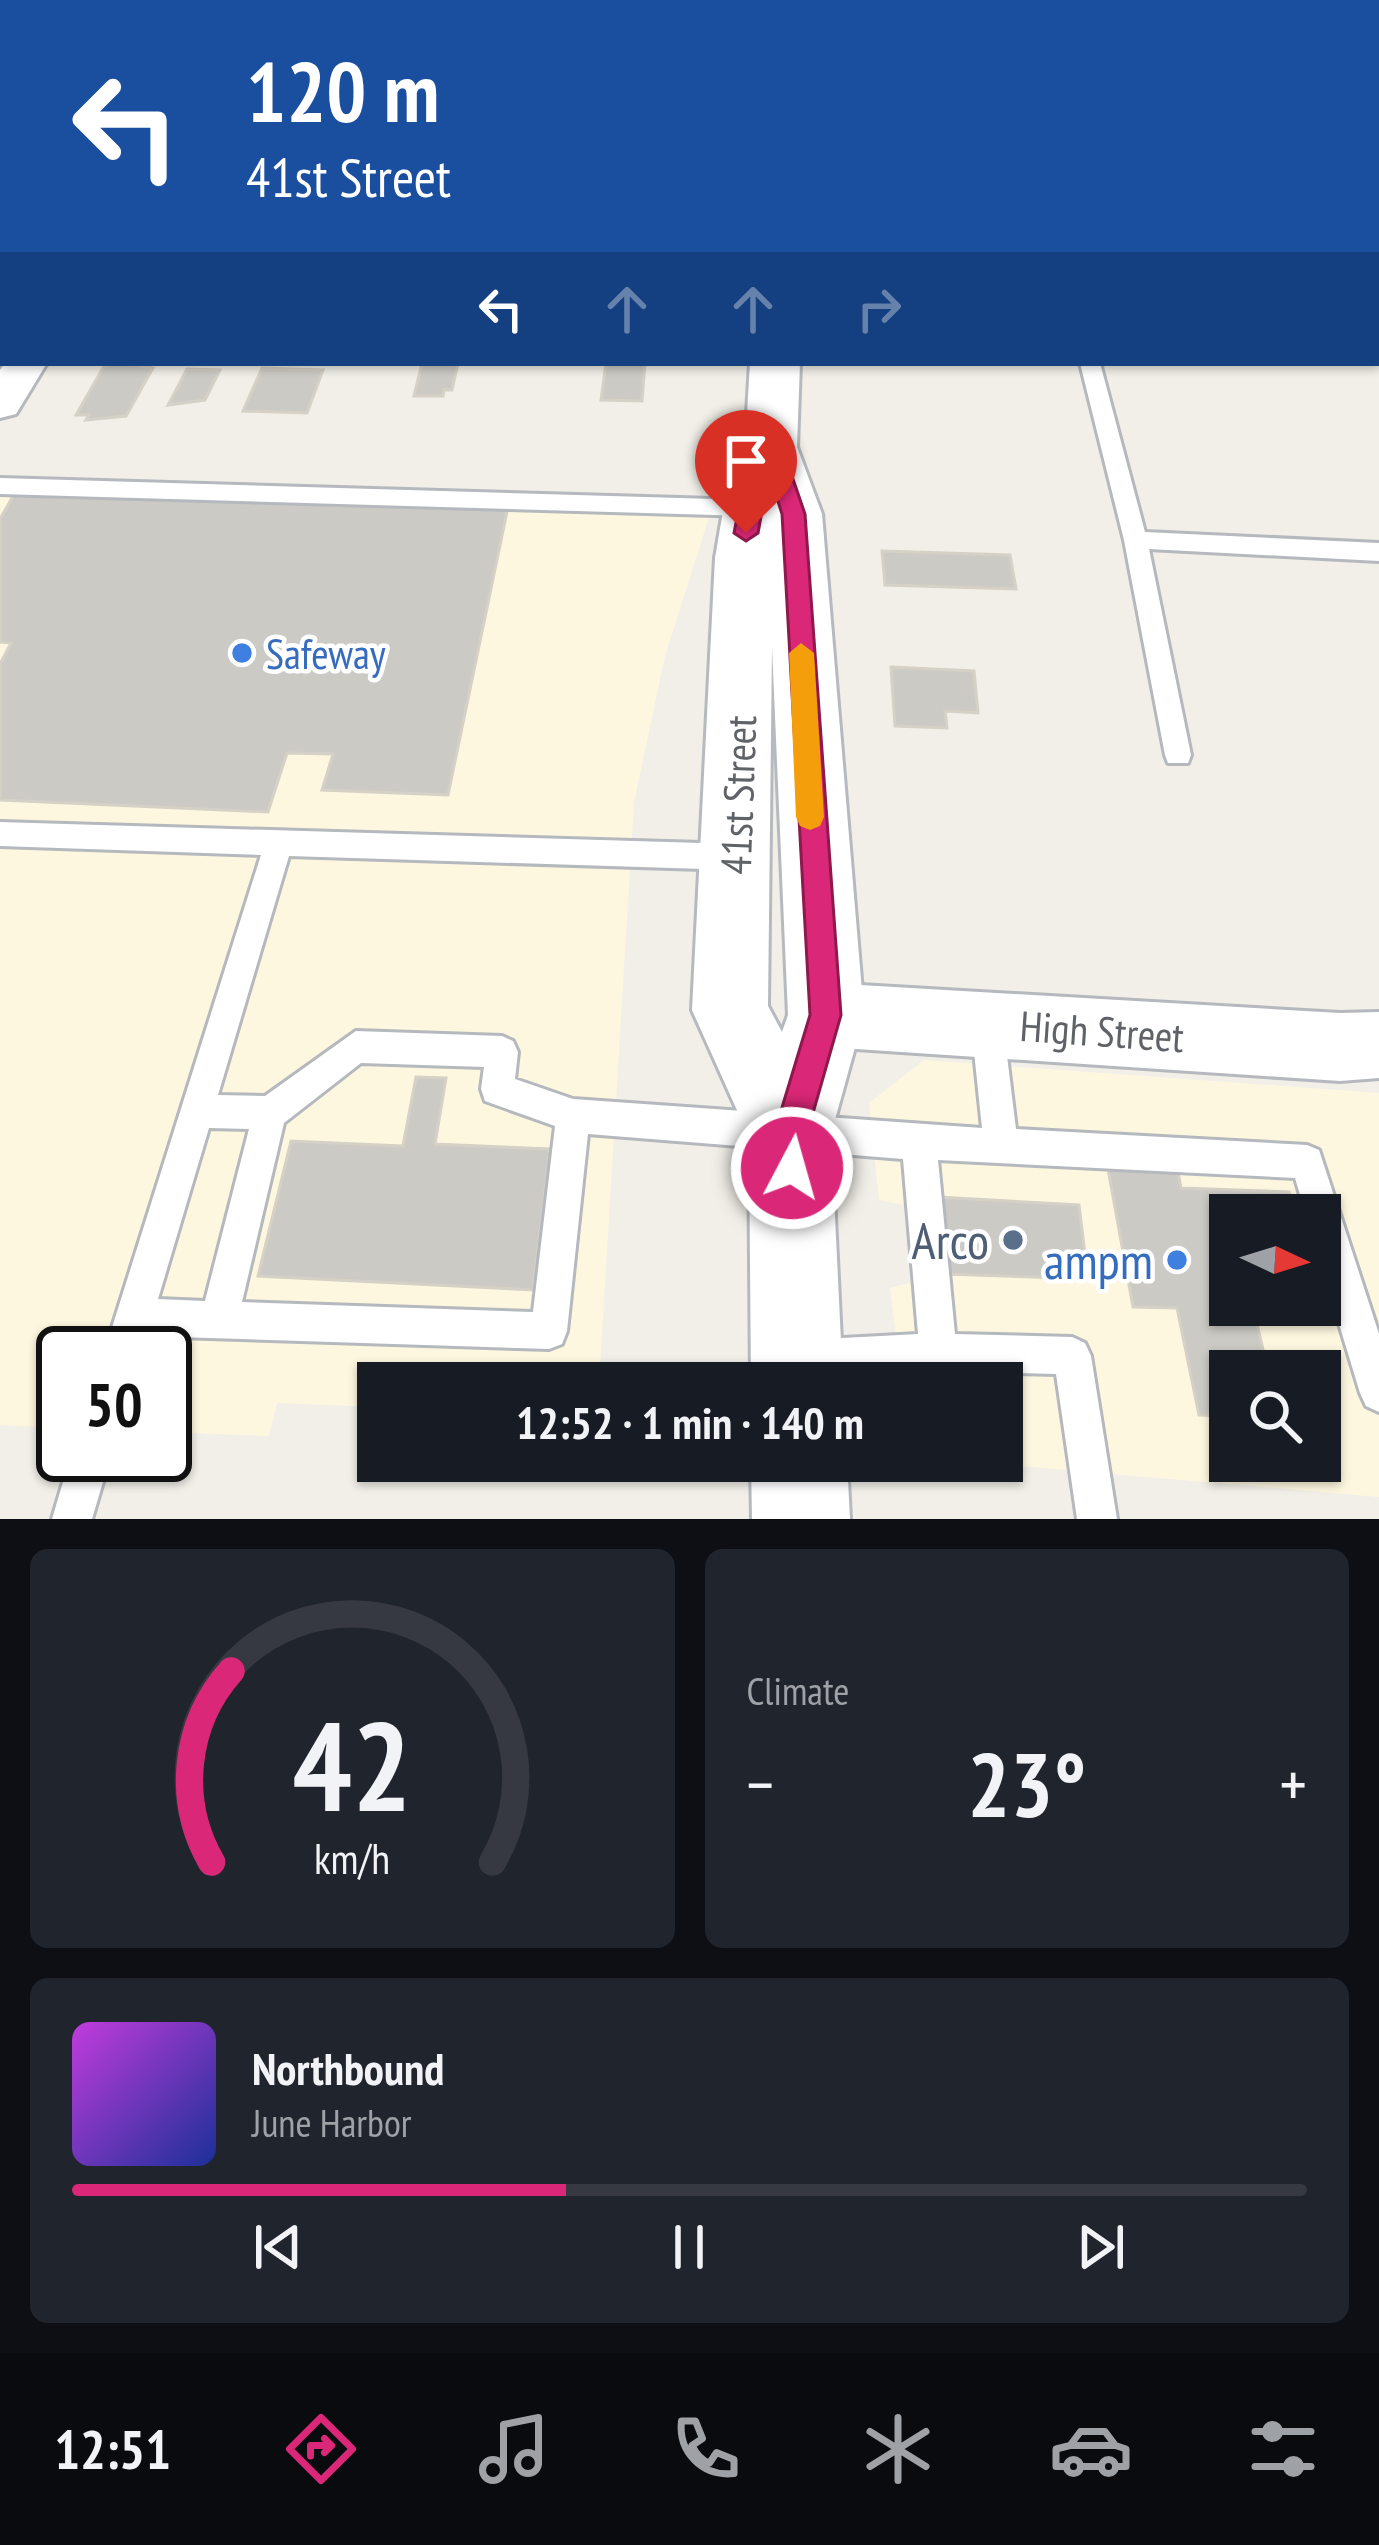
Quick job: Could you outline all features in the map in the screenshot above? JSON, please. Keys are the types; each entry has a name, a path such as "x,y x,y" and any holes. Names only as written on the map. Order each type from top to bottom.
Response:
{"main road":[{"name":"41st Street","path":"775,366 771,447 794,514 772,723 735,857 730,1010 790,1134"},
{"name":"41st Street","path":"771,447 756,476 748,508 772,723 826,1015 790,1134 797,1362"},
{"path":"800,1482 801,1519"}],"street":[{"path":"0,404 24,366"},
{"name":"High Street","path":"826,1015 1340,1047 1379,1045"}],"lane":[{"path":"1091,366 1136,540 1178,755"},
{"path":"0,486 748,508"},
{"path":"1136,540 1379,552"},
{"path":"0,834 735,857"},
{"path":"131,1326 279,843"},
{"path":"987,1023 1001,1145"},
{"path":"219,1320 270,1113 356,1047 502,1052 497,1089 572,1116 915,1143 1307,1162 1379,1393"},
{"path":"197,1111 270,1113"},
{"path":"134,1317 549,1331 572,1116"},
{"path":"915,1143 919,1143 938,1352"},
{"path":"864,1362 938,1352 1072,1356 1097,1519"},
{"path":"72,1519 84,1482"}],"shaded area":[{"path":"0,491 710,514 665,656 634,802 600,1362 357,1362 357,1406 277,1403 269,1436 192,1433 192,1326 36,1326 36,1427 0,1425"},
{"path":"924,1060 1379,1093 1379,1497 1023,1466 1023,1362 899,1362 890,1288 910,1283 905,1205 879,1200 869,1103"}],"building":[{"path":"104,366 153,368 126,416 86,420 89,415 76,415"},
{"path":"421,366 457,366 452,390 444,390 443,396 414,396"},
{"path":"606,366 645,366 642,401 601,400"},
{"path":"262,368 323,370 307,413 243,411"},
{"path":"187,369 220,370 205,400 168,405"},
{"name":"Safeway","path":"16,491 508,507 448,795 322,790 333,754 287,753 268,812 0,800 0,664 11,643 0,642 0,519"},
{"path":"882,551 1010,555 1016,589 885,585"},
{"path":"891,667 974,671 978,713 945,711 947,728 895,726"},
{"path":"416,1077 446,1078 435,1144 550,1149 533,1290 258,1276 291,1141 403,1146"},
{"name":"ampm","path":"1108,1169 1178,1172 1181,1188 1289,1192 1209,1194 1209,1326 1258,1326 1263,1350 1209,1350 1209,1415 1199,1415 1177,1308 1133,1307"},
{"name":"Arco","path":"938,1197 1079,1205 1088,1279 945,1274"}],"slow traffic":[{"path":"801,653 810,817"}],"place":[{"name":"Safeway","path":"242,653"},
{"name":"Arco","path":"1013,1240"},
{"name":"ampm","path":"1177,1260"}],"route":[{"path":"746,533 756,476 771,447 794,514 826,1015 790,1134 792,1168"}]}
